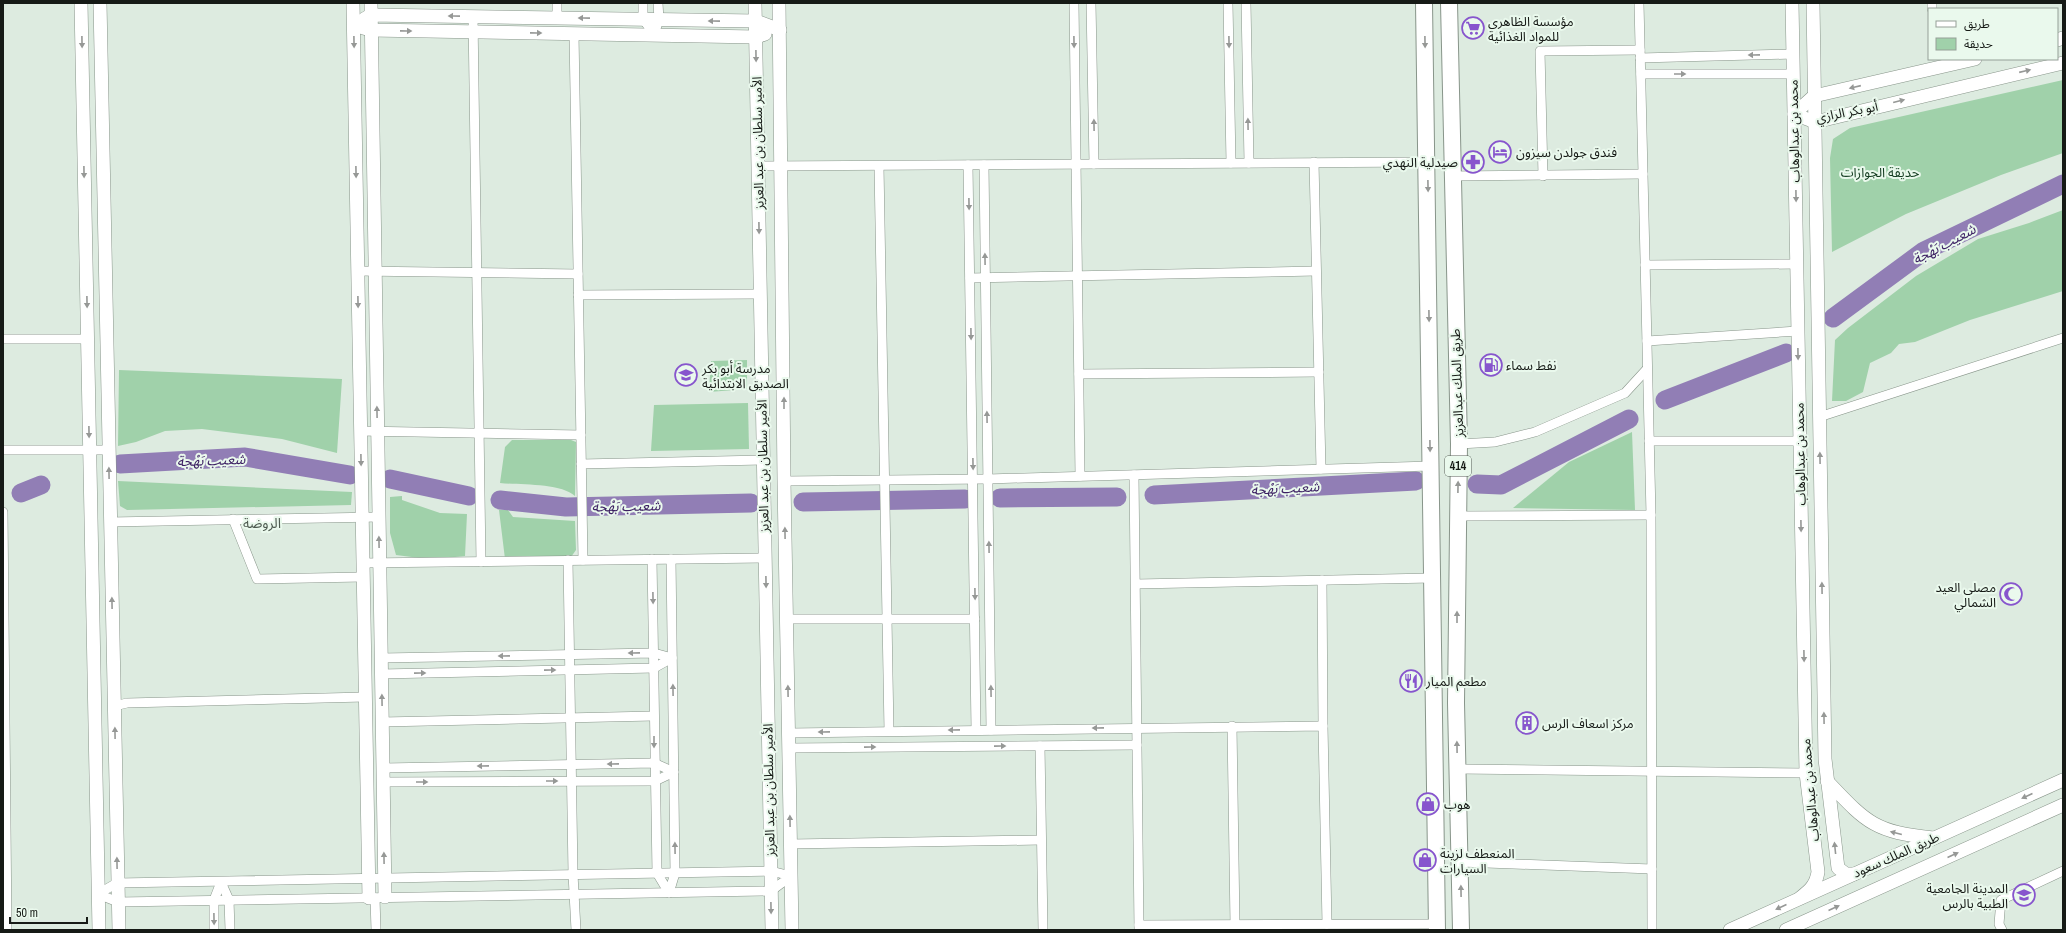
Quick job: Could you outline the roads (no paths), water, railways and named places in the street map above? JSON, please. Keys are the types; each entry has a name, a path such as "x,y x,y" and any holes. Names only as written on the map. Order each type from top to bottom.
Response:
{"highway":[{"name":"طريق الملك عبدالعزيز","path":"1424,3 1437,927"},
{"name":"طريق الملك عبدالعزيز","path":"1449,3 1459,444 1456,703 1462,930"}],"street":[{"path":"81,3 99,930"},
{"path":"100,3 119,930"},
{"path":"353,3 369,878 376,897 376,930"},
{"path":"557,3 557,18"},
{"path":"643,3 643,19 654,34"},
{"path":"654,34 659,20 658,3"},
{"name":"الأمير سلطان بن عبد العزيز","path":"755,3 772,930"},
{"name":"الأمير سلطان بن عبد العزيز","path":"779,3 782,166 784,481 792,930"},
{"path":"1074,3 1080,476"},
{"path":"1092,3 1094,164"},
{"path":"1228,3 1231,163"},
{"path":"1246,3 1249,163"},
{"path":"1639,3 1649,441 1652,930"},
{"name":"محمد بن عبدالوهاب","path":"1792,3 1806,773 1818,872 1817,880 1812,888 1800,898"},
{"name":"محمد بن عبدالوهاب","path":"1813,3 1825,759 1838,868 1846,874 1854,874"},
{"path":"354,25 371,9 473,17 756,21 780,30"},
{"path":"371,9 384,878 376,897"},
{"path":"473,17 481,562"},
{"path":"354,25 371,30 756,37 780,30"},
{"path":"574,34 583,560"},
{"path":"1543,176 1540,51 1640,54 1793,54"},
{"name":"أبو بكر الرازي","path":"1967,60 1934,64 1814,96 1794,114 1815,122 2063,63"},
{"path":"1641,74 1793,74"},
{"path":"1314,162 1322,470"},
{"path":"758,166 1427,162"},
{"path":"968,165 976,730"},
{"path":"984,165 991,730"},
{"path":"879,166 889,731"},
{"path":"1452,176 1643,174"},
{"path":"1645,265 1797,264"},
{"path":"358,271 578,274"},
{"path":"970,278 1316,271"},
{"path":"578,295 760,294"},
{"path":"1647,341 1798,331"},
{"path":"1820,417 2063,338"},
{"path":"3,339 87,339"},
{"path":"1459,444 1495,442 1535,432 1625,393 1647,369"},
{"path":"1079,374 1319,372"},
{"path":"360,431 581,435"},
{"path":"1649,441 1800,441"},
{"path":"3,450 109,450"},
{"path":"581,464 763,460"},
{"path":"784,481 988,479 1431,466"},
{"path":"1134,475 1139,927 1327,924 1437,927"},
{"path":"3,512 4,768 7,930"},
{"path":"1457,516 1650,515"},
{"path":"110,522 379,517"},
{"path":"233,520 256,579 363,577"},
{"path":"363,563 765,558"},
{"path":"652,559 654,763 657,873 669,893"},
{"path":"669,893 675,873 671,559"},
{"path":"568,560 573,874 576,930"},
{"path":"1136,584 1432,578"},
{"path":"1322,580 1327,924"},
{"path":"787,619 975,619"},
{"path":"381,658 654,653 672,658"},
{"path":"381,674 654,668 672,658"},
{"path":"114,706 127,703 365,697"},
{"path":"382,722 654,716"},
{"path":"1232,726 1235,925"},
{"path":"789,733 1323,726"},
{"path":"789,748 1138,745"},
{"path":"1040,746 1043,930"},
{"path":"383,768 654,763 674,772"},
{"path":"1458,769 1806,773"},
{"path":"383,782 655,781 674,772"},
{"name":"طريق الملك سعود","path":"1730,930 2063,780"},
{"path":"1827,781 1860,816 1874,825 1904,835 1935,838"},
{"name":"طريق الملك سعود","path":"1786,930 2063,805"},
{"path":"791,844 1041,840"},
{"path":"1460,862 1652,869"},
{"path":"98,894 118,884 771,871 791,876"},
{"path":"2002,930 1999,924 2001,900 2063,871"},
{"path":"98,894 118,902 771,891 791,876"},
{"path":"221,882 229,900 230,930"},
{"path":"214,930 214,900 221,882"}],"waterway":[{"name":"شعيب بَهْجة","path":"1833,318 1924,251 2063,184"},
{"name":"شعيب بَهْجة","path":"1665,400 1786,353"},
{"name":"شعيب بَهْجة","path":"1477,484 1501,485 1629,419"},
{"name":"شعيب بَهْجة","path":"120,464 245,457 350,475"},
{"name":"شعيب بَهْجة","path":"390,479 469,496"},
{"name":"شعيب بَهْجة","path":"1154,495 1416,481"},
{"name":"شعيب بَهْجة","path":"21,493 41,485"},
{"name":"شعيب بَهْجة","path":"1000,498 1117,497"},
{"name":"شعيب بَهْجة","path":"803,502 965,499"},
{"name":"شعيب بَهْجة","path":"500,500 566,507 751,503"}],"place":[{"name":"مؤسسة الظاهري للمواد الغذائية","path":"1473,28"},
{"name":"فندق جولدن سيزون","path":"1500,152"},
{"name":"صيدلية النهدي","path":"1473,162"},
{"name":"نفط سماء","path":"1491,365"},
{"name":"مدرسة أبو بكر الصديق الابتدائية","path":"686,375"},
{"name":"مصلى العيد الشمالي","path":"2011,594"},
{"name":"مطعم الميار","path":"1411,681"},
{"name":"مركز اسعاف الرس","path":"1527,723"},
{"name":"هوب","path":"1428,804"},
{"name":"المنعطف لزينة السيارات","path":"1425,860"},
{"name":"المدينة الجامعية الطبية بالرس","path":"2024,895"}],"district":[{"name":"الروضة","path":"262,523"}],"park label":[{"name":"حديقة الجوازات","path":"1880,172"}]}
